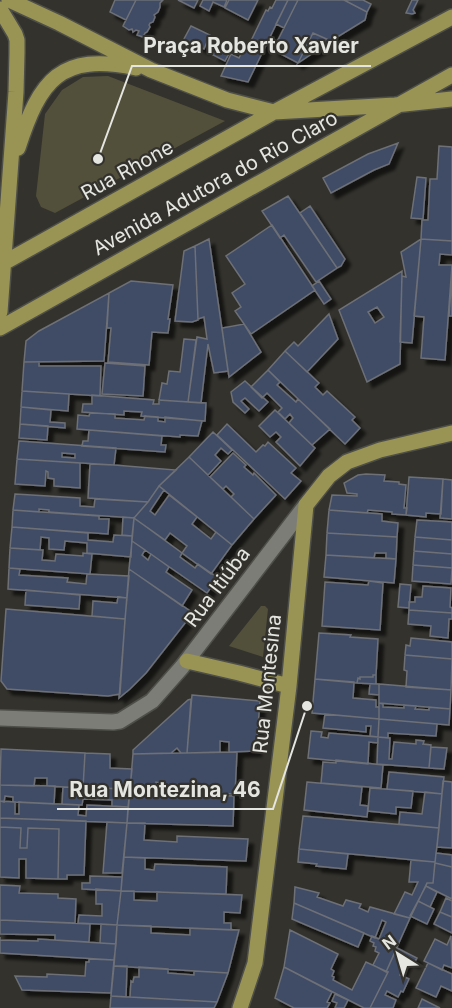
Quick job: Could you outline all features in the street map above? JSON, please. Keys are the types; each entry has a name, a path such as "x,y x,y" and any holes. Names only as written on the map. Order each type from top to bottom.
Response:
{"main road":[{"path":"9,0 151,70 227,100 274,112 395,105 452,99"},
{"path":"0,9 12,27 17,40 11,177 2,264 0,312"},
{"name":"Avenida Adutora do Rio Claro","path":"274,112 452,17"},
{"path":"11,177 17,151 33,106 45,88 58,76 75,67 89,64 116,64 151,70"},
{"name":"Avenida Adutora do Rio Claro","path":"0,328 452,75"},
{"name":"Rua Rhone","path":"2,264 274,112"},
{"name":"Rua Itiúba","path":"306,505 329,476 347,462 380,450 452,433"},
{"name":"Rua Montesina","path":"240,1008 255,963 289,686 306,505"},
{"path":"187,661 289,686"}],"street":[{"name":"Rua Itiúba","path":"0,718 120,721 152,701 187,661 306,505"}],"shaded area":[{"path":"108,76 225,121 55,213 41,207 36,196 45,114 62,90 83,77"},
{"path":"261,606 268,609 263,657 229,646"}],"building":[{"path":"115,0 136,0 126,20 110,12"},
{"path":"136,0 163,0 143,37 137,35 139,31 133,32 132,29 129,30 123,26"},
{"path":"178,0 198,0 194,8"},
{"path":"203,0 227,0 224,7 213,2 209,11 200,6"},
{"path":"229,0 258,0 248,20 225,8"},
{"path":"276,0 288,0 248,82 221,76 231,54 239,58 243,50 246,51 266,10 272,8"},
{"path":"288,0 298,0 284,28 276,24"},
{"path":"298,0 344,0 367,12 365,20 331,41 313,33 298,63 273,50"},
{"path":"344,0 363,0 371,4 367,12"},
{"path":"412,0 418,0 413,10 415,13 406,13"},
{"path":"191,26 210,35 204,49 184,39"},
{"path":"313,33 331,41 298,63"},
{"path":"219,41 232,48 225,61 213,55"},
{"path":"398,143 389,164 331,193 323,178 368,154"},
{"path":"439,146 452,147 452,241 421,239 422,220 428,220 430,179 437,179"},
{"path":"417,177 426,178 423,219 411,218"},
{"path":"288,196 337,268 316,282 284,235 280,238 262,211"},
{"path":"310,206 345,259 337,268 300,213"},
{"path":"272,225 315,290 251,334 235,311 241,307 232,293 245,284 226,256"},
{"path":"209,239 228,371 214,373 208,344 201,403 188,402 197,337 207,339 204,317 198,319 195,246"},
{"path":"421,239 412,343 400,342 402,276 406,277 401,252"},
{"path":"421,239 452,241 452,255 440,254 439,265 452,265 445,360 421,358 424,317 414,316"},
{"path":"195,246 198,320 175,321 184,251"},
{"path":"402,271 400,364 367,382 339,310","holes":["377,307 384,317 375,323 368,312"]},
{"path":"452,275 452,316 449,316"},
{"path":"131,281 173,285 168,333 152,332 149,365 108,362 111,328 107,328 109,293"},
{"path":"319,281 331,299 324,304 312,286"},
{"path":"109,293 104,361 24,362 26,341 39,331"},
{"path":"329,314 338,339 307,372 285,351 294,342 298,346"},
{"path":"244,324 261,352 229,377 222,328"},
{"path":"184,339 196,340 188,402 159,400 162,383 167,384 169,371 180,372"},
{"path":"285,351 319,383 315,387 323,395 327,391 355,417 352,420 360,428 345,444 268,370"},
{"path":"24,362 39,362 39,366 101,366 100,396 22,391"},
{"path":"105,363 145,366 143,396 102,394"},
{"path":"268,370 280,382 277,385 296,402 298,399 330,429 312,445 289,423 293,418 290,414 285,419 278,412 282,408 267,393 262,398 251,387"},
{"path":"245,381 268,402 259,411 245,398 241,401 249,409 245,413 233,402 231,392"},
{"path":"22,391 69,394 68,411 21,407"},
{"path":"92,395 154,400 153,404 159,404 159,400 206,403 205,421 141,416 142,412 124,411 124,415 82,412 83,404 92,404"},
{"path":"21,407 51,410 50,422 65,423 65,428 20,424"},
{"path":"275,410 315,448 300,466 276,442 281,437 276,432 270,437 259,426"},
{"path":"90,413 115,414 115,418 144,420 145,416 158,417 158,421 165,422 165,417 202,421 198,436 180,435 180,437 77,429 78,415 89,416"},
{"path":"20,424 48,426 47,440 19,438"},
{"path":"227,424 256,452 268,442 296,468 291,473 301,481 285,499 217,435"},
{"path":"89,430 162,436 161,445 166,445 165,452 82,446 83,441 88,441"},
{"path":"213,432 232,450 228,454 221,448 215,455 221,461 208,475 189,457"},
{"path":"19,441 116,448 114,465 17,459","holes":["62,453 75,454 75,458 62,457"]},
{"path":"233,453 246,465 244,467 253,475 254,473 276,495 254,519 231,497 234,494 226,486 223,489 210,477"},
{"path":"189,457 254,519 232,545 159,486"},
{"path":"17,459 80,463 80,488 54,486 54,479 48,478 46,471 45,486 15,484"},
{"path":"90,464 176,470 159,486 148,502 88,498"},
{"path":"358,475 385,475 384,481 406,485 404,508 407,508 406,515 368,510 367,513 329,510 332,495 357,496 357,494 347,493 344,483"},
{"path":"409,477 443,479 441,514 426,513 426,517 406,515"},
{"path":"443,479 452,480 452,519 440,518"},
{"path":"159,486 164,490 150,511 155,515 169,495 197,517 192,524 211,539 216,532 232,545 211,574 182,553 187,546 170,533 165,540 134,518"},
{"path":"15,494 80,498 80,506 94,507 95,499 148,502 134,518 49,512 49,510 39,509 39,512 13,510"},
{"path":"13,510 99,516 99,519 109,519 108,534 12,527"},
{"path":"329,510 382,514 382,521 398,523 397,537 327,533"},
{"path":"123,517 134,518 132,536 122,535"},
{"path":"134,518 182,553 180,557 195,568 198,564 218,578 207,593 132,541"},
{"path":"417,520 452,522 452,540 415,537"},
{"path":"12,527 88,533 88,540 113,542 114,535 132,536 131,557 87,553 87,543 65,541 64,550 49,549 49,538 41,537 40,550 10,548"},
{"path":"327,533 397,537 396,559 386,558 386,553 375,553 374,558 326,555"},
{"path":"415,537 452,540 452,554 414,551"},
{"path":"132,541 145,550 142,555 148,560 151,554 169,567 166,572 192,590 182,606 129,569"},
{"path":"10,548 43,550 42,560 55,561 56,554 83,556 83,553 92,554 90,574 9,568"},
{"path":"414,551 452,554 452,568 413,565"},
{"path":"326,555 396,559 394,583 324,577"},
{"path":"413,565 452,568 451,584 412,581"},
{"path":"9,568 20,569 19,575 68,578 67,582 86,584 87,574 129,576 127,598 8,589"},
{"path":"129,569 193,613 146,673 119,698"},
{"path":"369,581 383,583 380,630 322,626 325,582 368,585"},
{"path":"400,584 411,585 409,608 398,607"},
{"path":"423,586 451,588 452,613 409,610 409,602 415,602 415,597 422,597"},
{"path":"26,590 80,595 79,609 25,605"},
{"path":"118,597 127,598 125,619 92,616 93,601 117,603"},
{"path":"6,609 125,619 120,694 108,696 7,689 1,681"},
{"path":"409,610 452,613 452,619 449,619 448,638 430,636 431,626 408,624"},
{"path":"319,633 378,639 376,675 360,677 357,683 315,679"},
{"path":"411,638 452,642 452,659 405,655 406,645 410,646"},
{"path":"405,655 452,659 451,690 406,687"},
{"path":"376,675 376,684 357,683 360,677 373,677"},
{"path":"315,679 354,682 353,698 376,700 376,707 379,707 379,719 312,713"},
{"path":"370,684 379,684 379,695 369,694"},
{"path":"379,684 451,690 450,709 379,703"},
{"path":"192,695 260,701 256,751 229,752 229,742 220,741 220,752 187,753"},
{"path":"191,699 187,753 181,753 177,748 171,753 133,754 133,750"},
{"path":"379,703 383,704 383,707 404,708 404,705 416,706 415,709 429,710 429,707 450,709 449,725 379,719"},
{"path":"325,714 379,719 378,737 370,736 371,726 366,726 366,732 323,728"},
{"path":"379,719 437,724 436,736 388,733 388,738 378,737"},
{"path":"311,731 322,732 321,737 328,738 329,733 378,737 378,743 369,742 368,764 308,758"},
{"path":"378,737 390,738 389,759 392,759 394,742 416,744 416,740 431,745 429,768 377,764"},
{"path":"431,747 447,748 444,769 429,768"},
{"path":"1,749 85,753 83,788 47,786 47,778 35,778 34,786 0,785"},
{"path":"237,752 235,794 161,791 162,783 156,782 155,790 130,789 133,754"},
{"path":"85,753 110,754 110,768 132,769 130,789 83,788"},
{"path":"336,760 383,765 381,788 321,783 323,762 336,763"},
{"path":"389,772 444,777 442,794 387,789"},
{"path":"443,781 452,782 452,848 437,847"},
{"path":"307,782 362,787 360,805 368,806 367,817 304,810"},
{"path":"0,785 55,786 54,804 13,802 13,797 5,796 4,802 0,801"},
{"path":"63,787 130,789 128,807 112,806 112,800 83,799 82,805 62,804"},
{"path":"370,788 413,791 411,808 396,807 396,814 368,811"},
{"path":"130,789 155,790 155,794 234,796 233,826 127,823"},
{"path":"425,792 442,794 439,828 399,824 400,812 422,814"},
{"path":"0,801 15,802 15,814 19,814 19,802 79,805 78,815 86,816 87,805 128,807 127,823 0,818"},
{"path":"303,816 439,828 435,862 299,849"},
{"path":"0,818 86,821 84,875 67,875 67,879 58,879 59,829 28,828 27,848 20,848 21,828 0,827"},
{"path":"107,822 127,823 122,873 103,873"},
{"path":"127,823 145,823 144,840 177,842 177,836 248,839 246,861 124,857"},
{"path":"0,827 21,828 20,848 27,848 28,828 59,829 58,879 26,878 26,859 19,859 19,878 0,877"},
{"path":"299,849 348,854 346,869 298,862"},
{"path":"436,853 452,855 452,867 435,863"},
{"path":"124,857 145,858 145,869 154,870 155,864 227,867 226,894 121,891"},
{"path":"411,860 435,862 433,883 427,883 410,918 394,914 405,892 412,895 418,882 409,882"},
{"path":"435,863 452,867 452,899 426,886 427,883 433,883"},
{"path":"90,876 122,877 121,891 82,889 82,883 90,883"},
{"path":"0,885 20,886 19,893 58,894 58,898 76,899 75,923 0,920"},
{"path":"426,886 437,892 430,907 418,901"},
{"path":"295,887 319,893 317,897 343,906 346,900 361,904 359,908 368,912 370,907 410,918 397,947 379,939 386,922 382,920 375,938 294,903"},
{"path":"96,889 121,891 117,925 78,923 79,915 102,916 102,904 96,904"},
{"path":"121,891 134,891 134,900 157,901 157,892 242,895 240,913 224,912 224,923 231,923 231,930 117,925"},
{"path":"446,898 452,901 452,917 440,912"},
{"path":"418,901 434,909 427,924 410,916"},
{"path":"294,903 364,933 358,947 292,919"},
{"path":"440,912 452,917 452,933 434,924"},
{"path":"0,920 90,924 89,942 55,940 55,935 0,934"},
{"path":"101,924 117,925 116,944 100,943"},
{"path":"117,925 151,926 151,933 190,935 190,928 239,930 228,973 114,966"},
{"path":"290,930 338,954 331,969 334,971 333,980 352,990 366,962 388,972 370,1008 364,1008 284,967"},
{"path":"372,936 397,947 386,972 373,965 379,953 375,951 374,943 370,941"},
{"path":"451,936 452,968 444,965 442,970 424,961 435,939 447,945"},
{"path":"38,939 116,944 114,960 0,953 0,940 38,941"},
{"path":"397,948 417,958 414,963 407,960 400,975 409,979 398,997 387,991 385,995 396,1000 393,1008 370,1008 388,972 386,972"},
{"path":"89,959 114,960 111,993 22,990 15,976 47,977 47,974 85,976 86,962 89,962"},
{"path":"428,963 452,974 452,991 441,986 436,997 416,988"},
{"path":"114,966 127,966 126,997 111,996"},
{"path":"139,967 168,969 168,973 194,975 194,971 228,973 217,1002 130,997 131,981 133,982 134,977 139,977"},
{"path":"284,967 332,992 327,1008 294,1008 275,998"},
{"path":"335,994 348,1000 344,1008 335,1008 337,1003 332,1001"},
{"path":"111,996 217,1002 214,1008 110,1008"},
{"path":"422,999 440,1008 418,1008"}],"place":[{"name":"Praça Roberto Xavier","path":"98,159"},
{"name":"Rua Montezina, 46","path":"307,706"}]}
